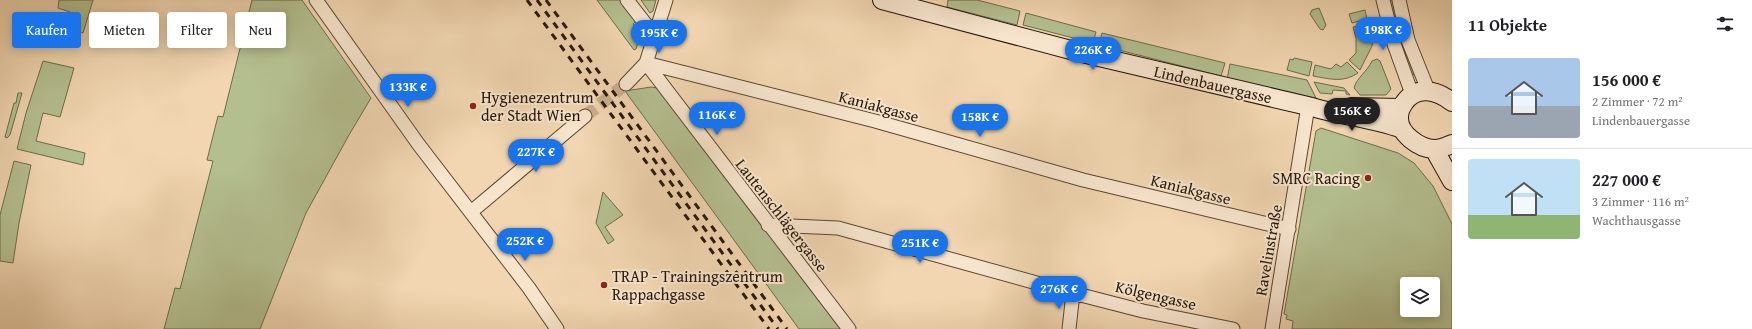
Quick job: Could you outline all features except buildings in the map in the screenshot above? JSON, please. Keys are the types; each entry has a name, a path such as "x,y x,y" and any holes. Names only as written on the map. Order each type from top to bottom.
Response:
{"main road":[{"name":"Lindenbauergasse","path":"882,0 1082,53 1310,106 1338,115 1385,123 1402,129"},
{"path":"1452,102 1444,95 1420,92 1400,108 1398,118 1402,129 1408,137 1420,146 1434,149 1452,144"},
{"name":"Lindenbauergasse","path":"1310,106 1400,108"},
{"path":"1434,149 1452,181"}],"street":[{"path":"316,0 419,145 529,288 557,329"},
{"path":"627,0 655,36"},
{"path":"626,84 646,63 666,0"},
{"path":"1383,0 1394,44 1420,92"},
{"path":"1399,0 1420,92"},
{"name":"Lautenschlägergasse","path":"646,63 768,225 849,329"},
{"name":"Kaniakgasse","path":"646,63 875,121 1083,180 1289,229"},
{"name":"Ravelinstraße","path":"1272,329 1310,106"},
{"path":"471,212 585,116"},
{"name":"Kölgengasse","path":"768,225 838,228 1143,311 1233,329"},
{"path":"1069,329 1073,293"}],"green space":[{"path":"59,0 93,0 83,33 81,33 81,12 70,12 58,8"},
{"path":"252,0 302,0 371,98 306,213 260,329 164,329 175,288 180,289 213,161 207,160 218,116 223,117 240,48 286,48 286,12 249,12"},
{"path":"597,0 620,0 636,21 633,24 637,30 638,36 636,49 634,50"},
{"path":"641,0 656,0 653,11 650,13"},
{"path":"948,0 977,0 1020,11 1017,25 947,7"},
{"path":"1385,0 1394,0 1415,74 1408,76"},
{"path":"1319,8 1326,25 1323,30 1320,29 1310,14 1312,10"},
{"path":"1365,10 1367,19 1352,23 1349,14"},
{"path":"1026,13 1096,32 1093,43 1023,25"},
{"path":"1368,24 1373,39 1372,46 1360,70 1349,60 1356,53 1356,38 1353,27"},
{"path":"1102,33 1225,63 1221,76 1099,45"},
{"path":"1294,58 1312,62 1309,76 1287,70 1290,59 1293,60"},
{"path":"1377,59 1380,61 1391,89 1386,95 1360,95 1354,88 1355,84 1372,61"},
{"path":"43,61 74,68 60,117 43,113 36,141 85,153 83,165 17,149 26,113"},
{"path":"1347,62 1358,73 1342,79 1313,76 1315,65 1331,69 1336,64 1341,67"},
{"path":"1230,64 1307,80 1316,98 1273,92 1227,80"},
{"path":"1314,82 1344,88 1350,95 1346,94 1346,91 1333,90 1332,94 1320,93"},
{"path":"651,87 657,88 843,329 799,329 625,91"},
{"path":"18,93 22,93 10,135 7,138 5,137"},
{"path":"1321,128 1398,153 1414,163 1433,186 1452,224 1452,329 1292,329 1293,321 1286,319 1287,315 1284,314 1316,131"},
{"path":"14,161 31,165 19,223 13,263 0,261 0,215"},
{"path":"603,192 623,215 605,227 614,240 608,244 596,223"}],"tunnel":[{"path":"585,116 626,84"}],"railway":[{"path":"527,0 769,329"},
{"path":"537,0 778,329"},
{"path":"546,0 787,329"}],"place":[{"name":"Hygienezentrum der Stadt Wien","path":"473,106"},
{"name":"SMRC Racing","path":"1368,178"},
{"name":"TRAP - Trainingszentrum Rappachgasse","path":"604,285"}]}
